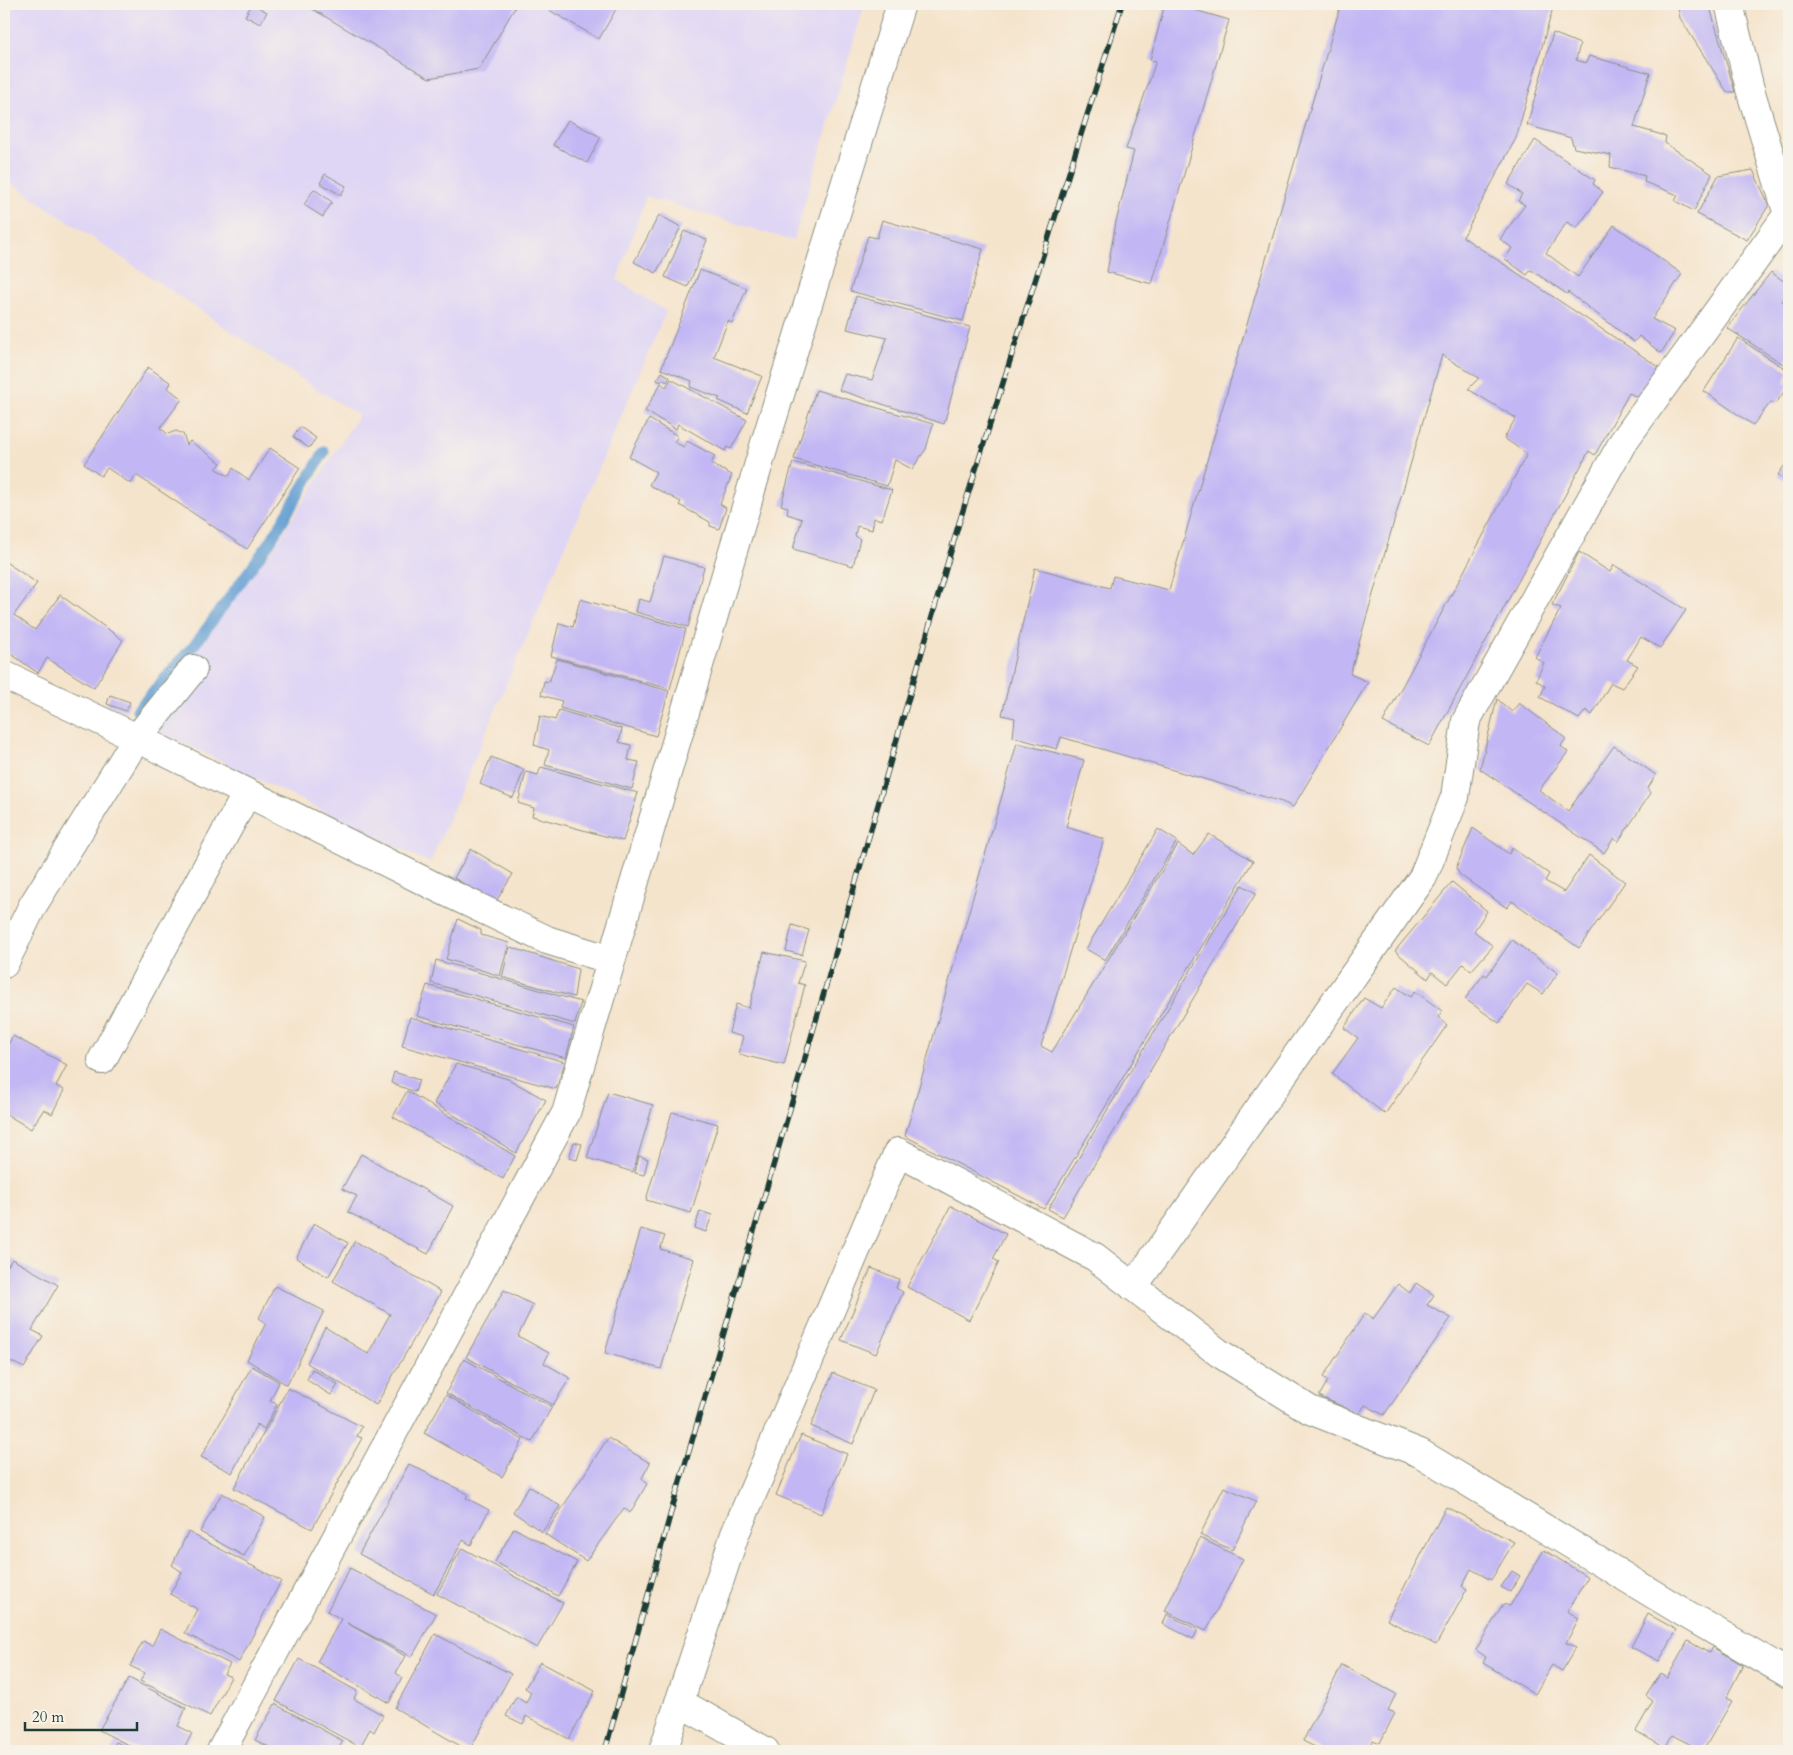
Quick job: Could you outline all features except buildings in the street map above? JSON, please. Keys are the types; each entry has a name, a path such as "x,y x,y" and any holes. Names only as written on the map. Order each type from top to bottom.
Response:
{"street":[{"path":"221,1751 566,1113 765,443 902,4"},
{"path":"1133,1287 1423,877 1455,797 1466,721 1623,442 1789,216 1750,89 1730,4"},
{"path":"4,964 33,905 137,738 193,670"},
{"path":"4,675 137,738 440,889 547,940 611,960"},
{"path":"102,1060 247,793"},
{"path":"662,1751 735,1534 898,1152 1094,1257 1219,1353 1310,1410 1420,1453 1789,1674"},
{"path":"679,1702 765,1751"}],"shaded area":[{"path":"4,4 865,4 793,241 646,196 617,280 666,311 430,863 163,733 137,718 273,549 359,415 321,392 4,178"}],"waterway":[{"path":"137,710 199,639 270,542 324,452"}],"railway":[{"path":"605,1751 671,1512 815,1024 959,523 1122,4"}]}
